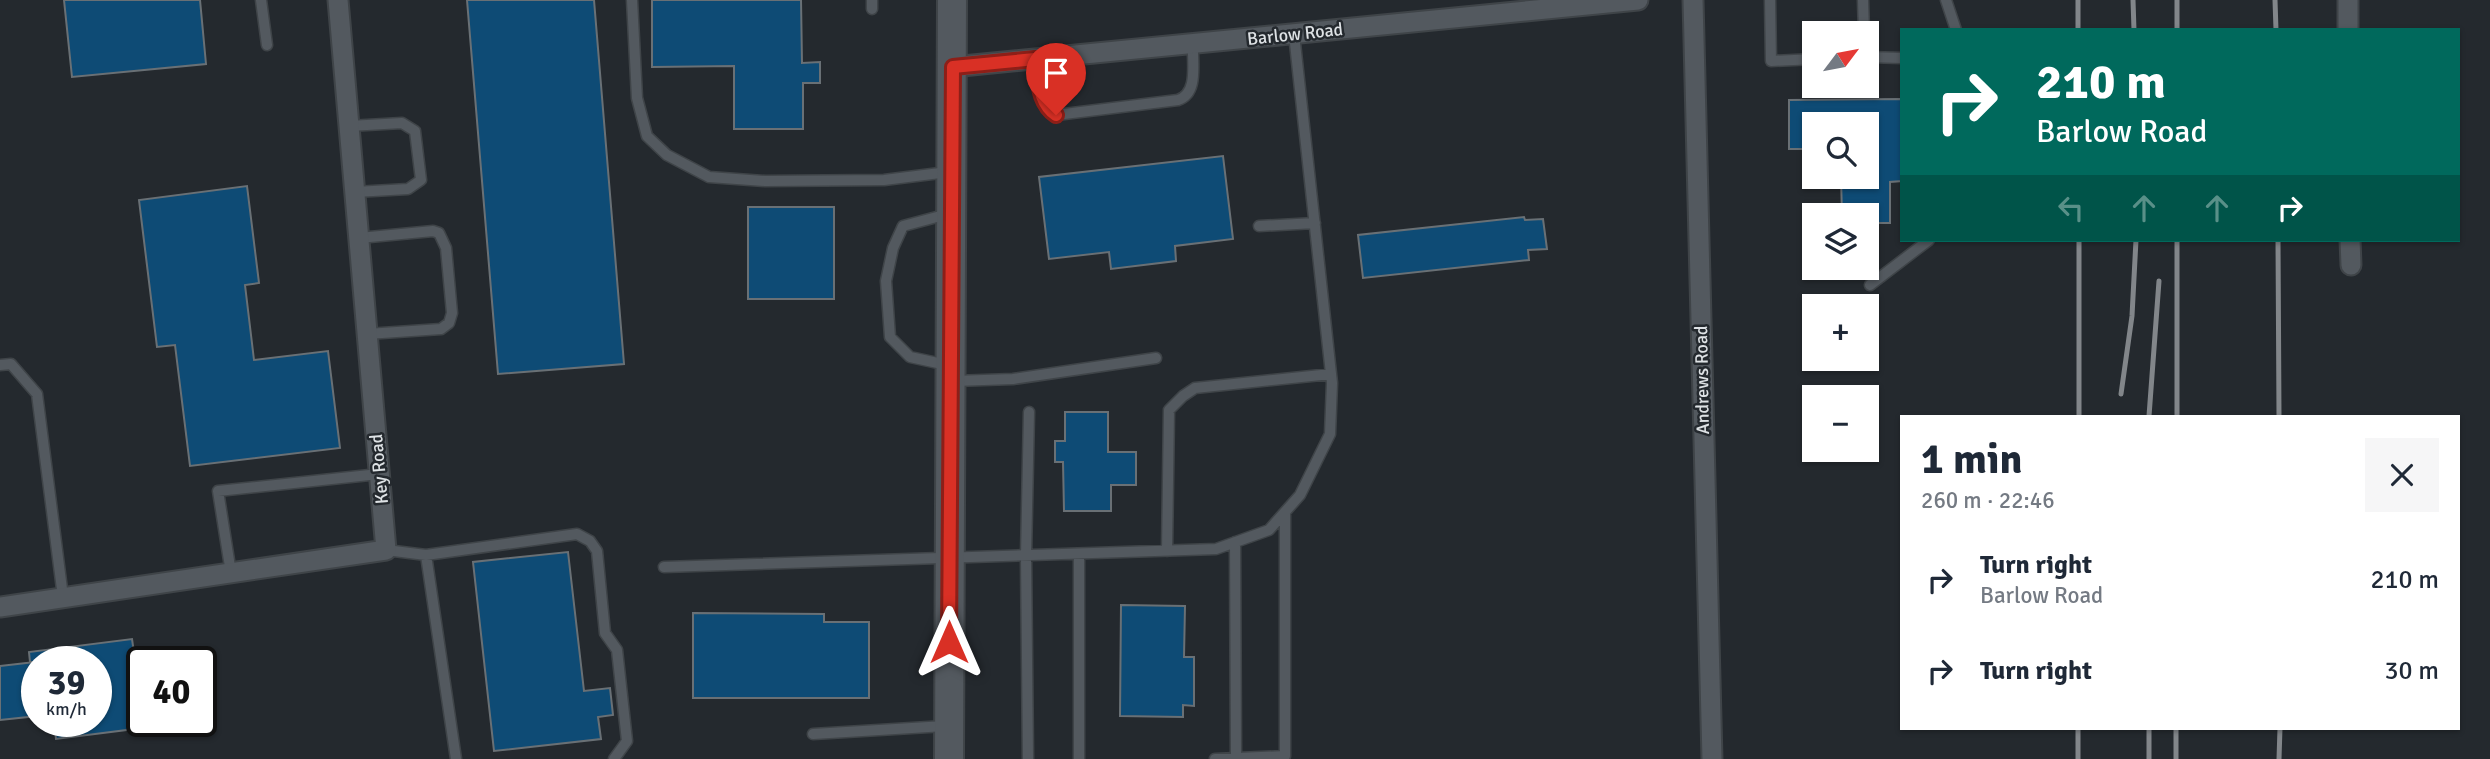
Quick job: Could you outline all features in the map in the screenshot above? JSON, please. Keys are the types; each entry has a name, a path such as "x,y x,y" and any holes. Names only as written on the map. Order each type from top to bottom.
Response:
{"street":[{"name":"Key Road","path":"338,0 386,550"},
{"path":"949,759 952,0"},
{"name":"Barlow Road","path":"953,67 1638,0"},
{"name":"Andrews Road","path":"1693,0 1712,759"},
{"path":"2348,0 2348,28"},
{"path":"2350,242 2351,265"},
{"path":"0,607 386,550"}],"lane":[{"path":"261,0 267,45"},
{"path":"632,0 637,97 648,135 667,155 709,177 765,181 884,180 952,172"},
{"path":"1770,0 1771,61 1802,60"},
{"path":"1863,0 1864,21"},
{"path":"1946,0 1955,28"},
{"path":"664,567 1216,549 1269,530 1300,495 1330,434 1331,374 1294,34"},
{"path":"1035,59 1043,102 1056,115 1187,97 1192,88 1193,44"},
{"path":"1880,57 1900,58"},
{"path":"349,126 402,123 415,131 421,180 408,189 355,192"},
{"path":"952,213 903,226 893,248 886,281 890,337 910,357 950,374 1013,379 1156,358"},
{"path":"1259,226 1315,223"},
{"path":"359,238 433,231 439,233 446,248 452,313 449,323 441,329 367,334"},
{"path":"1870,285 1927,242"},
{"path":"0,365 11,364 37,394 64,597"},
{"path":"1167,551 1169,410 1195,388 1331,374"},
{"path":"1028,759 1026,556 1029,412"},
{"path":"231,573 218,491 379,474"},
{"path":"1215,759 1285,756 1285,512"},
{"path":"386,550 426,555 577,534 590,541 597,551 605,634 617,650 627,741 614,759"},
{"path":"1235,542 1236,758"},
{"path":"1079,554 1079,759"},
{"path":"426,555 456,759"},
{"path":"813,734 949,726"}],"building":[{"path":"64,0 200,0 206,64 72,77"},
{"path":"467,0 594,0 624,364 498,374"},
{"path":"652,0 801,0 802,63 820,62 820,83 803,83 803,129 734,129 734,66 652,67"},
{"path":"1900,99 1900,181 1890,182 1890,223 1879,223 1879,203 1842,203 1841,189 1879,189 1879,112 1802,112 1802,149 1789,149 1789,100"},
{"path":"1223,156 1233,239 1175,246 1176,261 1111,269 1109,252 1049,259 1039,177"},
{"path":"247,186 259,283 245,285 254,360 328,351 340,448 190,466 175,345 157,347 139,200"},
{"path":"748,207 834,207 834,299 748,299"},
{"path":"1524,217 1525,220 1543,219 1547,249 1528,250 1529,260 1363,278 1358,235"},
{"path":"1065,412 1108,412 1108,452 1136,452 1136,485 1111,485 1111,511 1064,511 1063,462 1055,462 1055,441 1065,441"},
{"path":"568,552 584,691 610,688 613,715 598,717 601,739 494,751 473,562"},
{"path":"1121,605 1185,606 1184,657 1194,657 1194,706 1183,705 1183,717 1120,716"},
{"path":"693,613 824,614 824,622 869,622 869,698 693,698"},
{"path":"132,639 133,646 126,646 126,730 112,732 112,646 77,646"},
{"path":"21,664 21,718 0,720 0,666"}],"railway":[{"path":"2078,0 2078,28"},
{"path":"2133,0 2134,28"},
{"path":"2177,0 2177,28"},
{"path":"2275,0 2276,28"},
{"path":"2079,242 2079,415"},
{"path":"2121,394 2132,316 2136,242"},
{"path":"2177,242 2177,415"},
{"path":"2278,242 2279,415"},
{"path":"2149,415 2159,281"},
{"path":"2078,730 2078,759"},
{"path":"2149,730 2149,759"},
{"path":"2176,730 2176,759"},
{"path":"2279,759 2280,730"}],"route":[{"path":"949,642 953,67 1035,59 1043,102 1056,115"}]}
